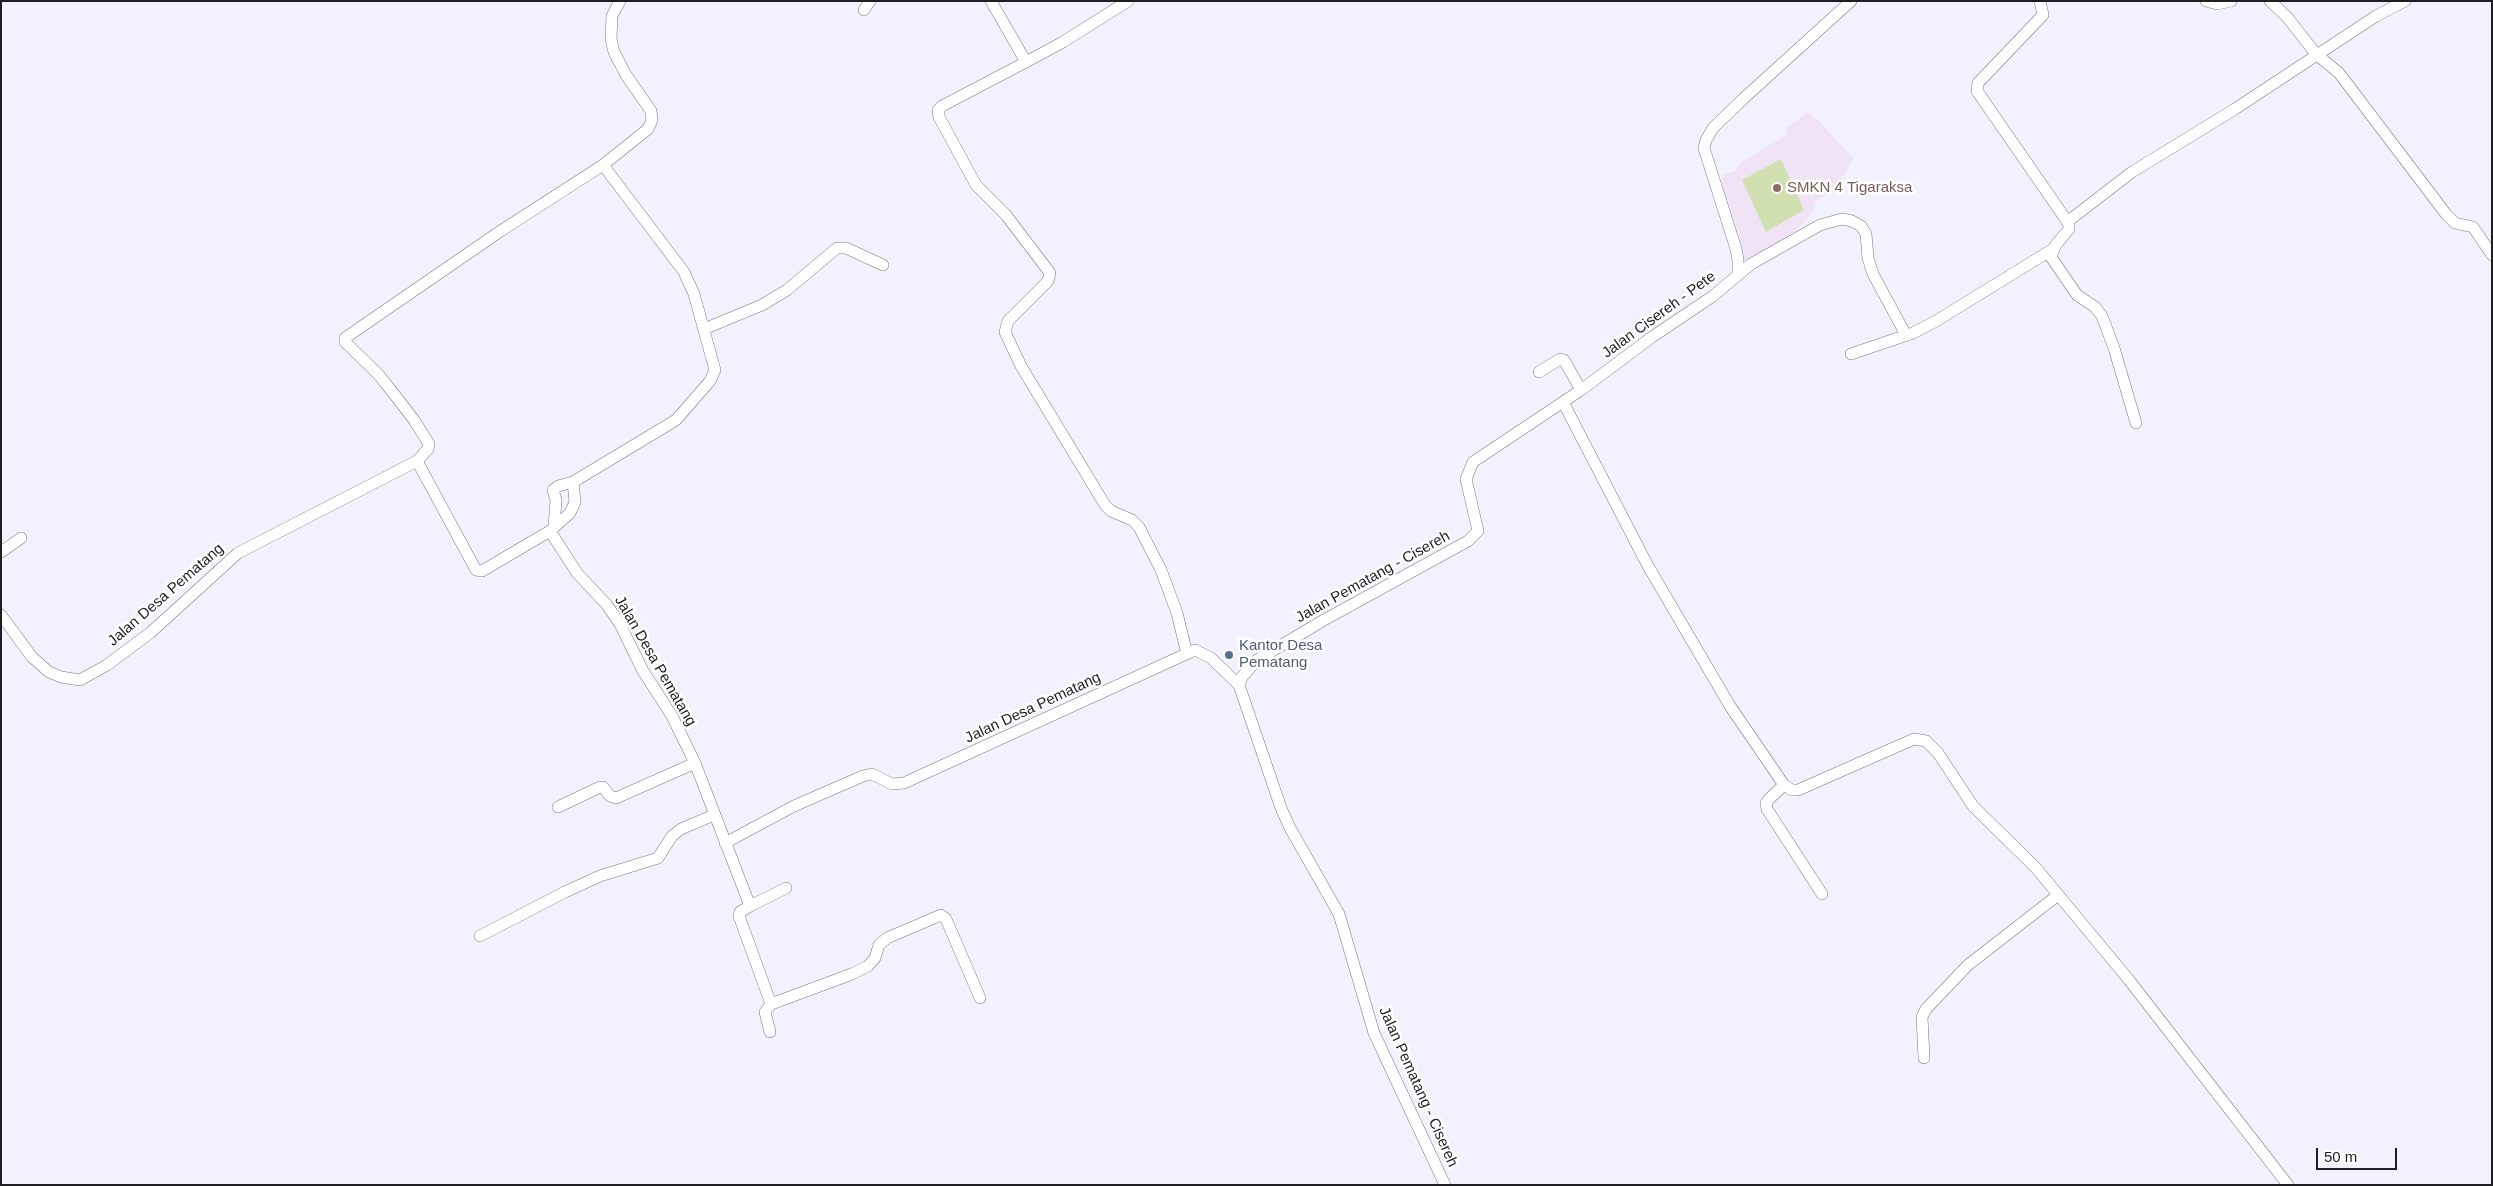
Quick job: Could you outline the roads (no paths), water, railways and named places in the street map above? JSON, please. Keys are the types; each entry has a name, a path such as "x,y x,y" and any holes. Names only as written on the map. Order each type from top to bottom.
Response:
{"street":[{"path":"573,482 575,502 570,514 552,529 478,572 417,461 428,449 429,444 394,394 378,374 345,342 345,338 494,235 604,165 642,135 652,120 651,111 626,75 614,52 610,27 612,16 620,1"},
{"path":"991,1 1026,62"},
{"path":"1128,1 1063,42 942,106 938,114 976,185 1006,215 1050,273 1048,281 1008,321 1005,332 1008,340 1105,505 1111,511 1132,520 1139,527 1162,570 1177,613 1187,654 1194,650 1203,652 1239,685"},
{"path":"1851,354 1906,335 1936,321 2053,249 2069,229 2068,222 1977,91 1978,83 2043,15 2040,1"},
{"path":"2206,1 2217,4 2231,1"},
{"path":"2270,1 2287,17 2316,54 2338,73 2446,214 2455,223 2473,227 2492,255"},
{"path":"2068,222 2132,172 2235,109 2376,16 2405,1"},
{"name":"Jalan Cisereh - Pete","path":"1563,402 1652,337 1707,301 1738,276 1736,249 1704,148 1706,140 1713,128 1848,2"},
{"path":"552,529 556,500 554,490 558,486 573,482 651,437 676,420 687,410 710,382 715,370 694,294 684,272 604,165"},
{"path":"1738,276 1751,264 1820,225 1842,219 1852,221 1861,226 1866,234 1868,258 1873,274 1906,335"},
{"path":"704,329 754,309 787,290 837,248 846,248 883,265"},
{"path":"2053,249 2052,260 2077,295 2094,307 2102,316 2114,348 2136,423"},
{"path":"1539,372 1560,359 1564,360 1581,390"},
{"path":"1563,402 1648,566 1730,706 1784,785 1792,790 1798,790 1914,739 1926,741 1938,753 1972,806 2015,847 2130,980 2288,1185"},
{"name":"Jalan Pematang - Cisereh","path":"1445,1185 1374,1034 1339,914 1290,828 1281,808 1239,685 1247,670 1258,660 1324,620 1453,550 1474,536 1478,531 1477,520 1466,479 1473,462 1563,402"},
{"name":"Jalan Desa Pematang","path":"1,615 32,657 55,674 73,680 80,680 107,665 150,633 238,553 417,461"},
{"name":"Jalan Desa Pematang","path":"552,529 577,573 614,615 643,671 672,716 695,763 725,843 794,806 863,776 872,774 892,784 904,783 1187,654"},
{"path":"1,552 21,538"},
{"path":"558,806 600,787 603,787 610,796 616,798 695,763"},
{"path":"1784,785 1768,799 1766,803 1768,809 1822,894"},
{"path":"480,936 600,876 658,858 672,836 681,829 714,815"},
{"path":"725,843 750,906"},
{"path":"771,1004 739,920 740,912 786,888"},
{"path":"1924,1058 1922,1017 1926,1009 1968,964 2058,895"},
{"path":"770,1032 765,1012 771,1004 826,985 868,966 875,958 879,945 887,938 941,915 946,919 980,998"}],"place":[{"name":"SMKN 4 Tigaraksa","path":"1777,188"},
{"name":"Kantor Desa Pematang","path":"1229,655"}]}
